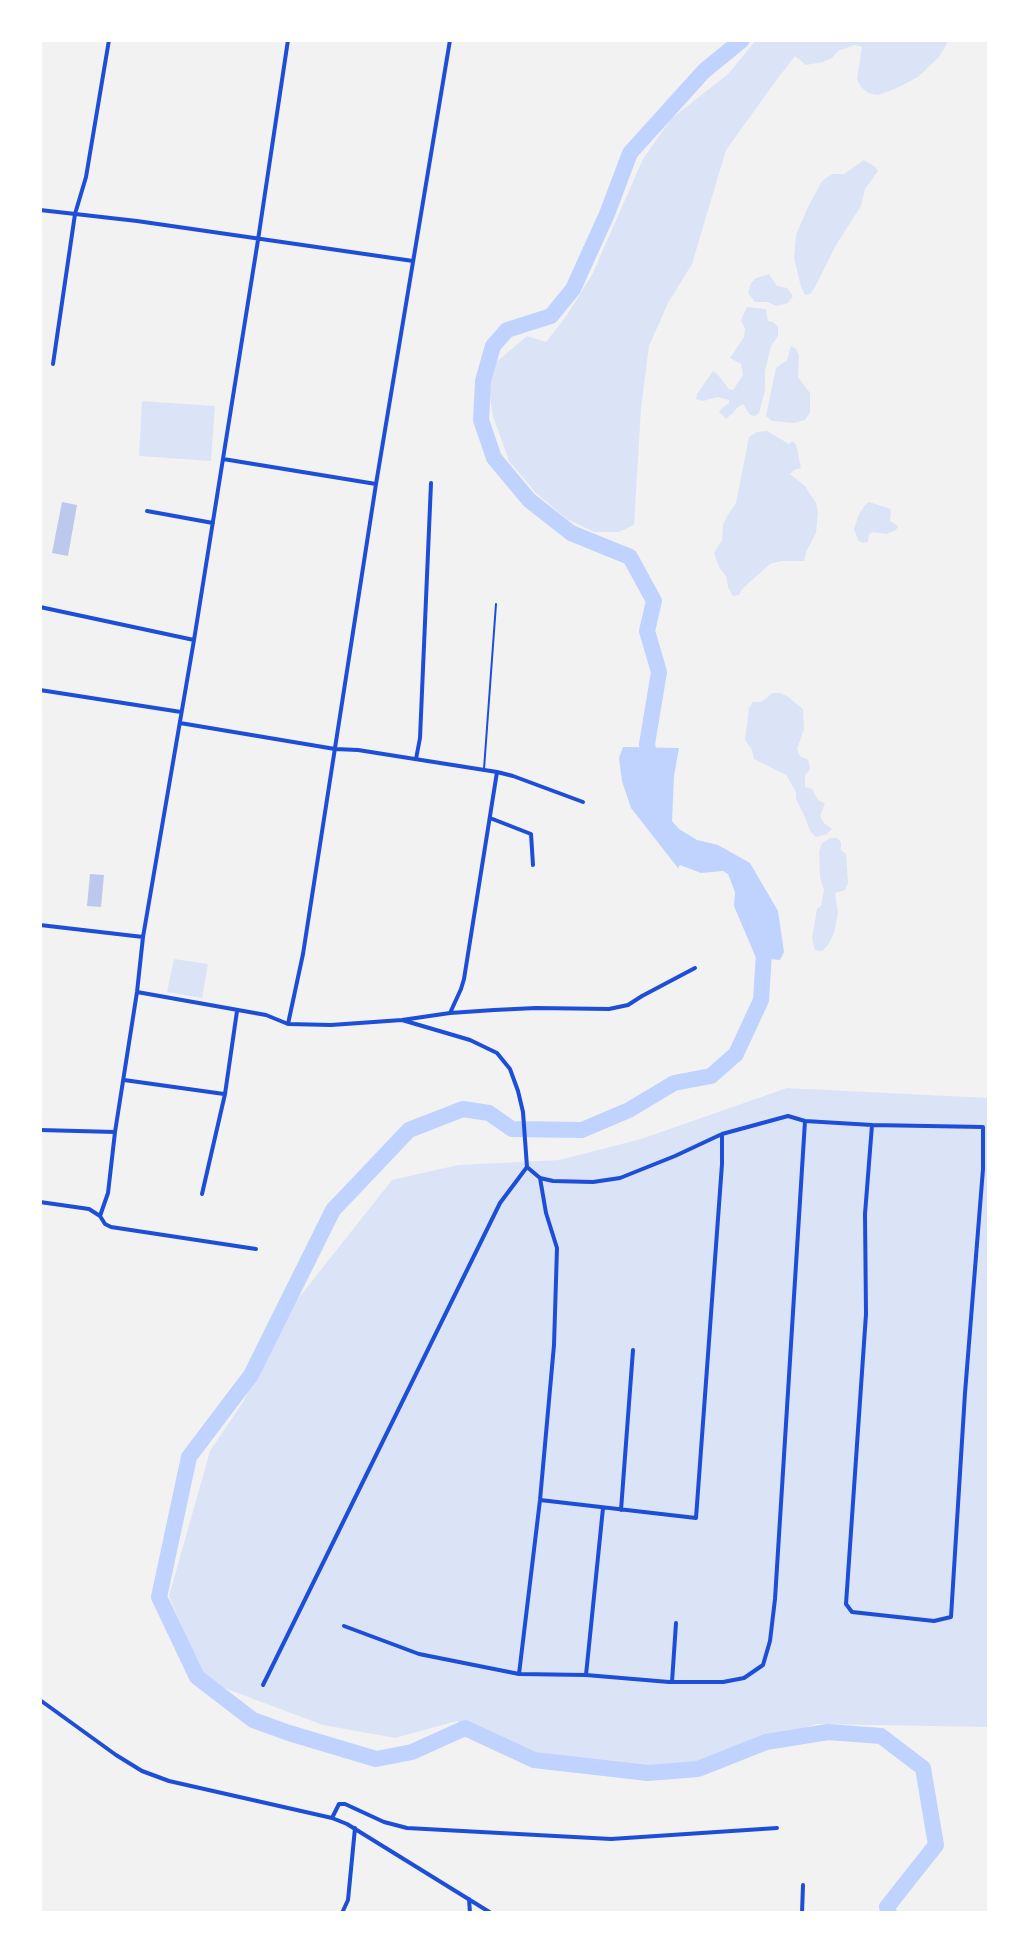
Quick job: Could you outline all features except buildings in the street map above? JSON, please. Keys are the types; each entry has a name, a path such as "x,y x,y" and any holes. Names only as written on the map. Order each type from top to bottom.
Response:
{"street":[{"path":"53,364 75,214 86,177 109,40"},
{"path":"100,1216 108,1193 143,937 213,523 288,40"},
{"path":"288,1024 303,954 376,484 450,40"},
{"path":"40,210 413,261"},
{"path":"223,459 376,484"},
{"path":"416,759 420,738 431,483"},
{"path":"147,511 213,523"},
{"path":"40,607 194,640"},
{"path":"40,690 181,712"},
{"path":"180,723 497,772 583,802"},
{"path":"450,1013 464,979 497,772"},
{"path":"490,818 531,834 533,865"},
{"path":"40,925 143,937"},
{"path":"137,992 266,1015 288,1024 331,1025 536,1008 609,1009 628,1005 695,968"},
{"path":"202,1194 225,1094 237,1011"},
{"path":"263,1685 500,1203 527,1167 523,1112 518,1091 510,1069 497,1053 470,1040 402,1020"},
{"path":"124,1080 225,1094"},
{"path":"527,1167 540,1178 553,1181 593,1182 620,1178 722,1134 788,1116 805,1121 872,1125 983,1127 983,1169 951,1617 934,1621 852,1612 846,1604 866,1314 865,1214 872,1125"},
{"path":"344,1626 419,1654 519,1674 723,1682 744,1678 763,1665 770,1641 775,1599 805,1121"},
{"path":"40,1130 115,1132"},
{"path":"540,1500 696,1518 722,1134"},
{"path":"519,1674 540,1500 554,1345 557,1248 546,1213 540,1178"},
{"path":"40,1202 89,1209 111,1227 256,1249"},
{"path":"621,1510 633,1350"},
{"path":"586,1675 603,1508"},
{"path":"672,1682 676,1623"},
{"path":"40,1700 142,1771 169,1781 332,1818 355,1828 491,1913"},
{"path":"332,1818 339,1804 345,1804 384,1822 407,1828 611,1839 777,1828"},
{"path":"342,1913 348,1900 355,1828"},
{"path":"802,1913 803,1885"},
{"path":"469,1899 470,1913"}],"lane":[{"path":"484,770 496,604"}],"shaded area":[{"path":"756,40 949,40 939,57 918,77 878,95 868,93 857,79 862,47 855,45 838,51 823,62 806,65 795,56 726,150 692,264 668,303 649,346 641,409 634,525 619,532 594,532 567,519 536,493 509,461 493,416 486,371 527,336 546,342 592,275 643,159 671,119 728,74"},
{"path":"864,160 878,171 865,189 861,206 836,245 815,287 805,295 794,258 796,235 807,209 822,181 832,174 844,174"},
{"path":"769,274 777,286 787,288 793,296 788,303 777,306 755,302 748,293 756,278"},
{"path":"747,307 766,309 768,321 778,327 778,336 771,346 759,413 750,415 743,404 726,419 719,412 729,400 718,397 703,401 696,399 713,371 733,390 743,375 741,364 730,358 744,337 741,320"},
{"path":"791,346 799,356 798,377 810,393 810,413 805,420 794,423 772,421 766,416 776,368 787,360"},
{"path":"142,401 215,406 211,461 139,456"},
{"path":"767,431 789,444 792,441 796,444 801,468 790,474 805,486 816,503 816,533 804,561 770,564 739,595 733,596 714,553 722,540 723,525 736,503 749,437"},
{"path":"869,502 891,509 890,521 898,526 887,534 873,532 869,534 868,542 862,543 854,529 859,514"},
{"path":"773,693 787,696 803,709 804,729 797,749 800,756 808,760 810,767 805,775 805,787 812,789 818,800 825,804 820,816 832,829 827,834 816,837 810,831 796,792 786,775 754,759 745,740 749,708 753,702 761,702"},
{"path":"830,838 841,842 841,850 846,854 848,883 845,890 835,893 838,913 834,933 822,951 815,950 812,938 824,890 819,851 822,843"},
{"path":"174,959 208,964 202,998 167,992"},
{"path":"787,1088 989,1098 989,1727 816,1724 671,1777 537,1758 457,1721 395,1738 323,1725 208,1682 169,1596 210,1451 243,1402 297,1300 392,1180 458,1165 559,1160 641,1139"}],"water":[{"path":"623,747 679,748 672,821 697,840 718,845 750,863 778,911 784,952 780,960 756,958 734,906 735,892 728,874 723,871 701,873 680,865 678,868 631,808 622,781 619,758"}],"waterway":[{"path":"651,767 647,744 659,672 647,631 654,601 630,557 571,533 529,500 494,458 481,420 483,381 493,346 507,330 551,316 573,289 630,153 704,71 742,40"},
{"path":"765,937 761,1000 736,1054 711,1076 674,1083 629,1110 582,1130 512,1129 489,1113 463,1109 409,1130 333,1210 251,1375 189,1457 159,1597 197,1677 253,1720 376,1759 412,1752 465,1728 534,1760 648,1773 698,1769 766,1742 828,1732 881,1736 923,1768 936,1845 887,1907 889,1913"}]}
